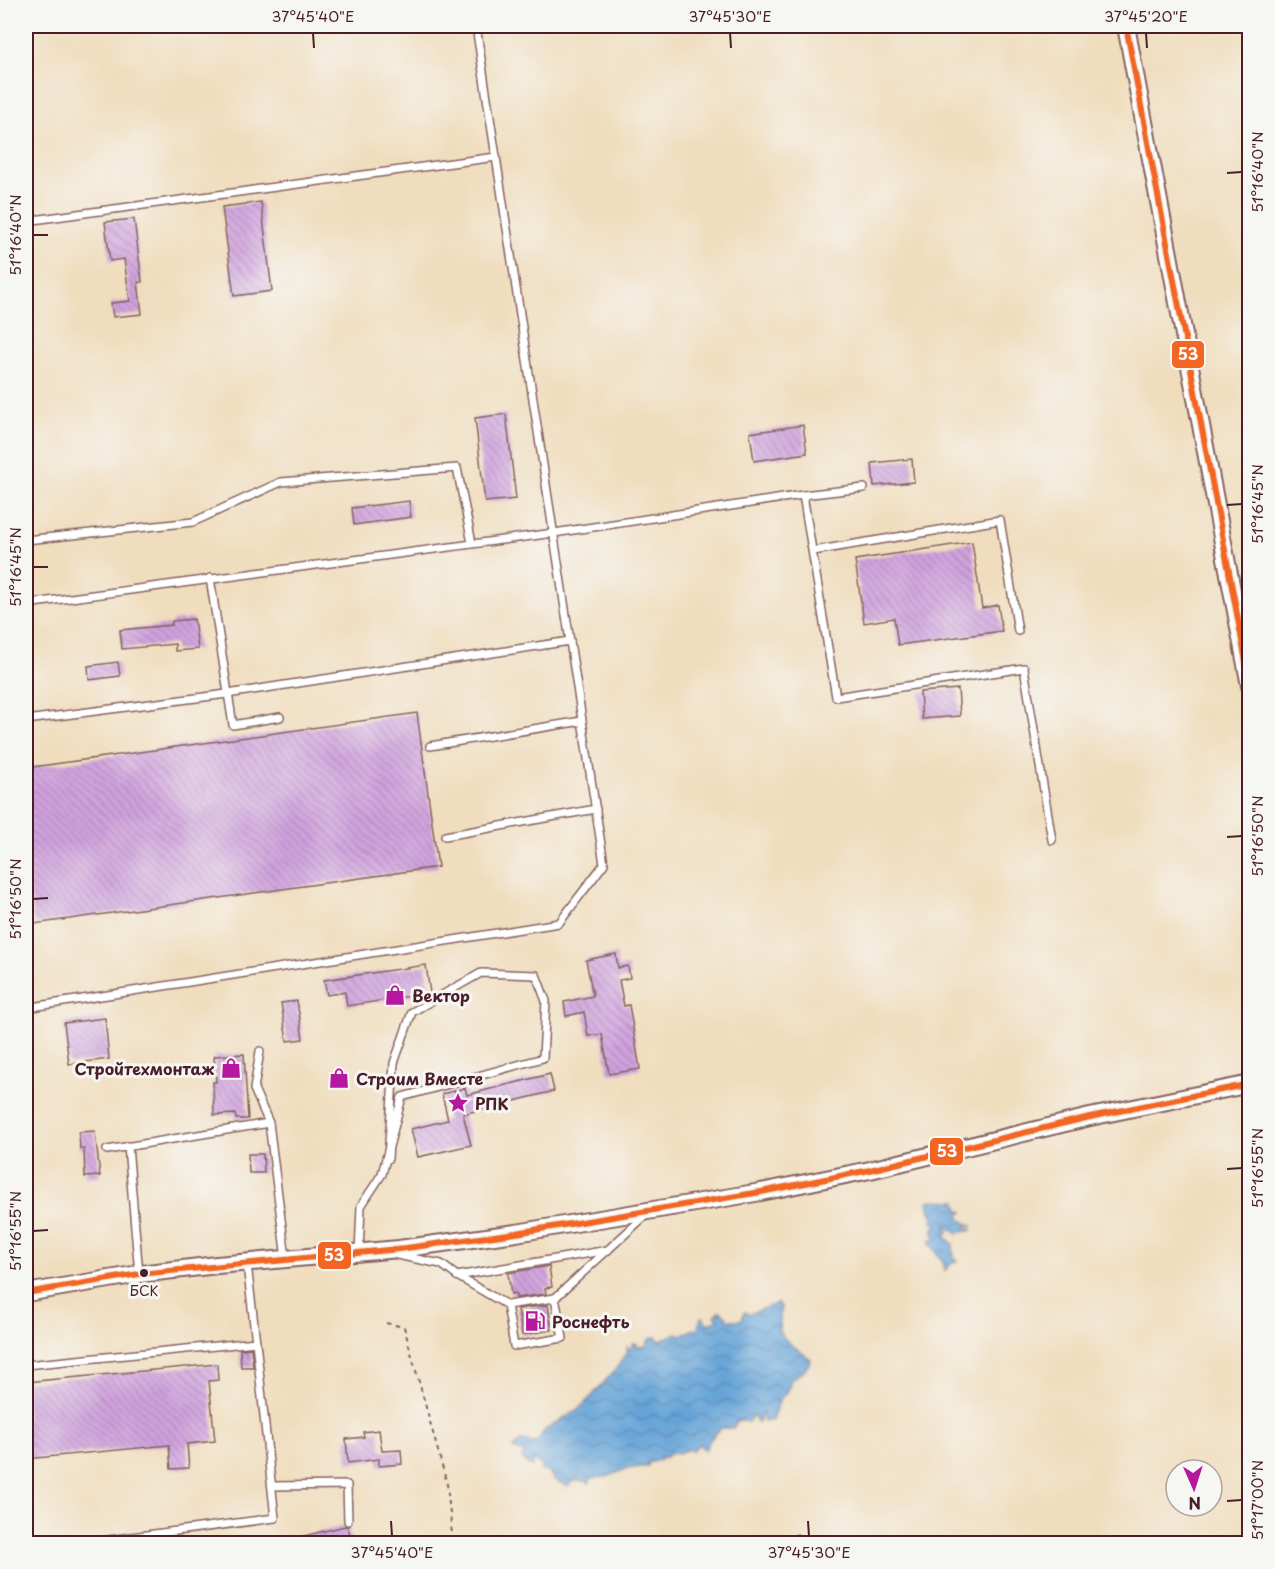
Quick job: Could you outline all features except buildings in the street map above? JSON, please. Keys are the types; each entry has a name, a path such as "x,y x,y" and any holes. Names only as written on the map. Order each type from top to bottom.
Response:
{"street":[{"path":"1126,26 1250,686"},
{"path":"26,1293 139,1274 380,1251 516,1233 761,1192 870,1170 1090,1117 1250,1084"}],"lane":[{"path":"26,1008 559,923 604,864 476,26"},
{"path":"26,220 496,157"},
{"path":"26,540 193,522 281,482 457,468 472,543"},
{"path":"26,604 554,533 803,495 864,488"},
{"path":"803,495 836,697 1024,668 1052,840"},
{"path":"813,551 1000,520 1018,632"},
{"path":"210,578 233,725 280,717"},
{"path":"26,720 228,694 570,641"},
{"path":"430,746 582,722"},
{"path":"445,836 596,809"},
{"path":"359,1253 361,1206 382,1174 387,1159 402,1097 543,1058 546,1000 536,975 481,973 412,1012 394,1063 387,1159"},
{"path":"260,1051 254,1089 269,1123 286,1259"},
{"path":"107,1150 269,1123"},
{"path":"128,1146 139,1274"},
{"path":"380,1251 441,1264 507,1305 555,1298 652,1210"},
{"path":"457,1276 608,1250"},
{"path":"78,1544 275,1518 247,1262"},
{"path":"507,1305 514,1346 563,1338 555,1298"},
{"path":"26,1365 256,1342"},
{"path":"272,1486 347,1485 348,1521"}],"path":[{"path":"386,1323 404,1327 447,1484 453,1544"},
{"path":"759,1544 799,1534 808,1544"}],"water":[{"path":"930,1200 957,1201 955,1203 963,1212 959,1215 961,1220 972,1226 964,1229 966,1231 972,1229 969,1231 958,1234 946,1226 948,1232 945,1237 953,1244 954,1258 958,1261 954,1261 944,1271 943,1261 930,1240 935,1240 934,1228 938,1226 932,1221 933,1214 930,1212 928,1202"},
{"path":"778,1303 778,1306 781,1306 779,1332 789,1343 811,1359 803,1371 791,1379 788,1391 780,1400 772,1421 764,1421 762,1414 760,1421 757,1422 753,1415 748,1422 738,1420 733,1428 721,1428 709,1441 705,1451 699,1444 691,1451 689,1449 679,1454 672,1453 664,1458 661,1456 660,1460 648,1463 648,1466 626,1469 607,1477 591,1478 589,1483 573,1481 568,1486 555,1480 547,1471 541,1471 542,1466 533,1460 533,1467 527,1465 522,1458 524,1453 513,1449 520,1441 536,1443 545,1430 578,1410 616,1369 627,1352 627,1347 630,1349 633,1344 637,1344 637,1347 646,1346 648,1341 655,1336 660,1341 677,1333 681,1335 694,1329 697,1331 701,1317 707,1324 719,1319 715,1316 720,1311 728,1320 742,1320 744,1312 749,1314"}],"transit line":[{"name":"53","path":"1126,26 1250,683"},
{"name":"53","path":"26,1293 139,1274 399,1249 516,1233 761,1192 870,1170 1090,1117 1250,1084"}],"place":[{"name":"Вектор","path":"395,995"},
{"name":"Стройтехмонтаж","path":"231,1068"},
{"name":"Строим Вместе","path":"339,1078"},
{"name":"РПК","path":"458,1103"},
{"name":"БСК","path":"144,1273"},
{"name":"Роснефть","path":"535,1321"}]}
